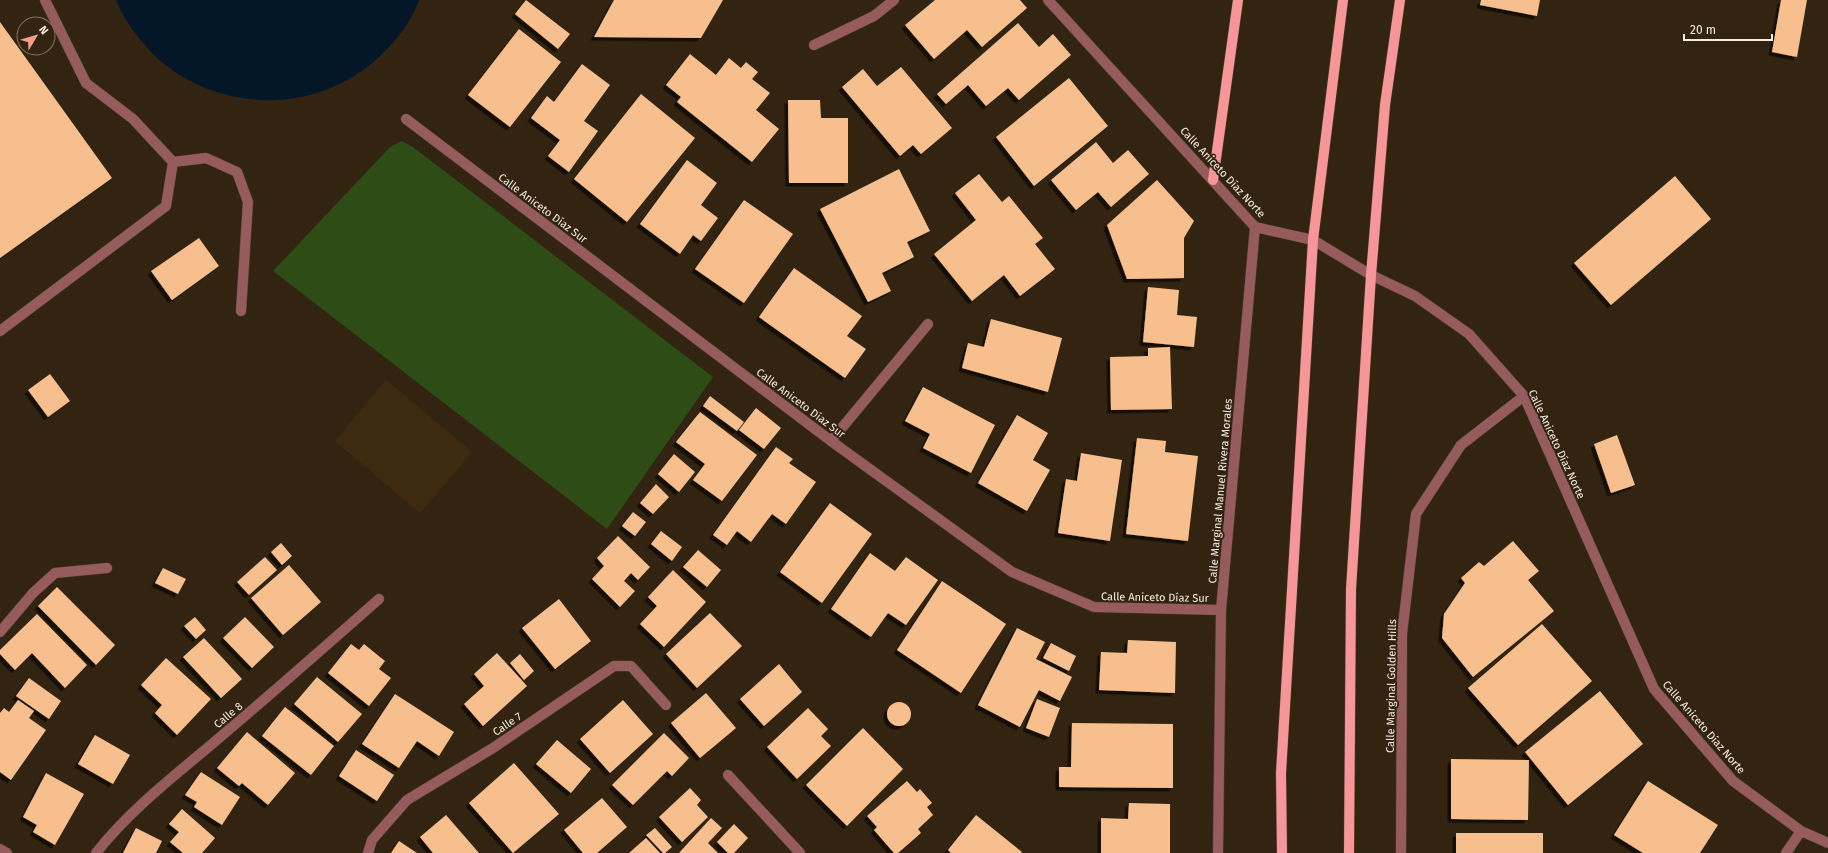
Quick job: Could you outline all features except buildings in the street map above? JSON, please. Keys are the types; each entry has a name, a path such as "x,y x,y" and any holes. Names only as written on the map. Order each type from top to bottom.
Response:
{"main road":[{"path":"1213,180 1238,0"},
{"path":"1282,853 1281,774 1314,240 1343,0"},
{"path":"1349,853 1351,589 1371,275 1385,105 1400,0"}],"street":[{"path":"45,0 86,83 133,119 173,162"},
{"path":"814,45 874,16 894,0"},
{"name":"Calle Aniceto Díaz Norte","path":"1048,0 1255,227 1314,240 1371,275 1415,296 1469,334 1524,396 1654,689 1733,781 1801,831 1828,843"},
{"name":"Calle Aniceto Díaz Sur","path":"406,119 831,441 1012,572 1094,607 1221,610"},
{"path":"173,162 206,158 237,172 248,202 241,311"},
{"path":"0,331 166,206 173,162"},
{"name":"Calle Marginal Manuel Rivera Morales","path":"1218,853 1221,610 1255,227"},
{"path":"831,441 928,324"},
{"name":"Calle Marginal Golden Hills","path":"1401,853 1402,634 1416,514 1461,445 1524,396"},
{"path":"0,632 33,593 55,574 108,568"},
{"name":"Calle 8","path":"96,853 107,839 152,794 246,715 379,599"},
{"name":"Calle 7","path":"368,853 372,840 407,800 493,748 614,666 631,666 666,705"},
{"path":"728,775 800,853"},
{"path":"1786,853 1801,831"},
{"path":"0,849 7,853"}],"shaded area":[{"path":"386,380 472,452 420,513 335,441"}],"green space":[{"path":"402,141 413,147 713,377 607,529 273,271 390,147"}],"water":[{"path":"116,0 419,0 412,16 397,38 379,57 354,76 327,89 298,98 268,100 238,97 209,89 181,76 156,57 144,44 128,23"}]}
